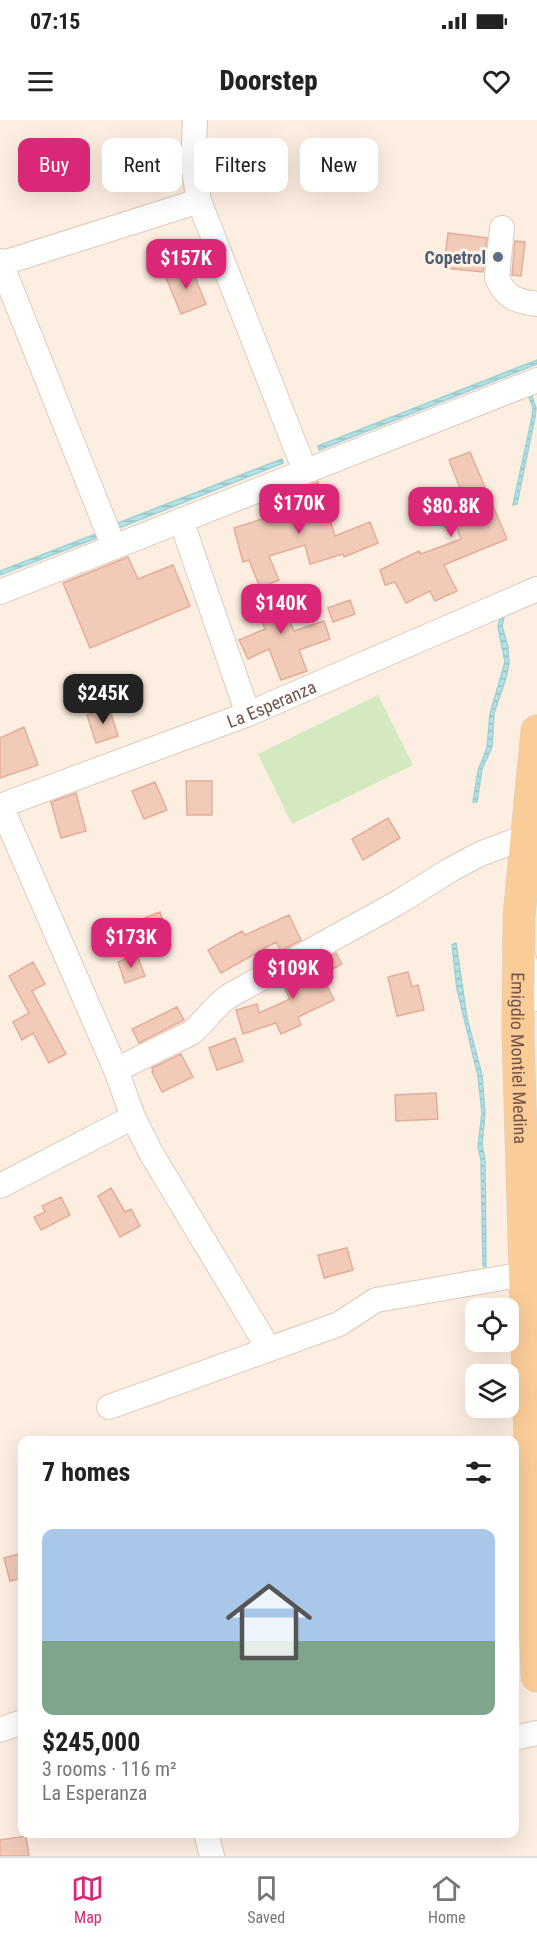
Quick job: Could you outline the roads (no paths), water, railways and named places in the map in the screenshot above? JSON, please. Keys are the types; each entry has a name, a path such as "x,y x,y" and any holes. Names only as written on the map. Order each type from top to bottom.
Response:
{"main road":[{"name":"Emigdio Montiel Medina","path":"537,731 525,837 518,941 519,1102 533,1430 523,1534 537,1676"}],"street":[{"path":"195,120 193,165 199,201 305,471"},
{"path":"114,547 0,263 199,201"},
{"path":"502,228 497,278 500,285 516,301 537,304"},
{"path":"0,592 537,380"},
{"path":"181,520 248,714"},
{"name":"La Esperanza","path":"0,806 248,714 537,589"},
{"path":"0,806 116,1070 133,1117 151,1153 268,1349"},
{"path":"116,1070 191,1033 201,1025 219,1002 399,902 450,870 480,854 525,837"},
{"path":"518,941 537,999"},
{"path":"0,1186 133,1117"},
{"path":"109,1407 339,1324 376,1300 525,1274"},
{"path":"0,1730 18,1723"},
{"path":"519,1737 537,1733"},
{"path":"207,1838 212,1856"}],"water":[{"path":"537,360 537,364 319,450 318,446"},
{"path":"532,396 536,408 535,417 517,504 513,505 532,417 533,407 529,398"},
{"path":"282,459 283,463 119,528 118,523"},
{"path":"98,533 99,537 0,575 0,571"},
{"path":"504,617 502,626 508,647 509,663 494,713 492,747 482,769 477,802 473,802 478,771 487,748 490,714 505,662 498,627 500,618"},
{"path":"456,943 467,1018 482,1075 485,1113 482,1145 485,1160 486,1267 483,1266 481,1160 478,1146 482,1113 478,1076 457,989 452,945"}],"place":[{"name":"Copetrol","path":"498,257"}]}
